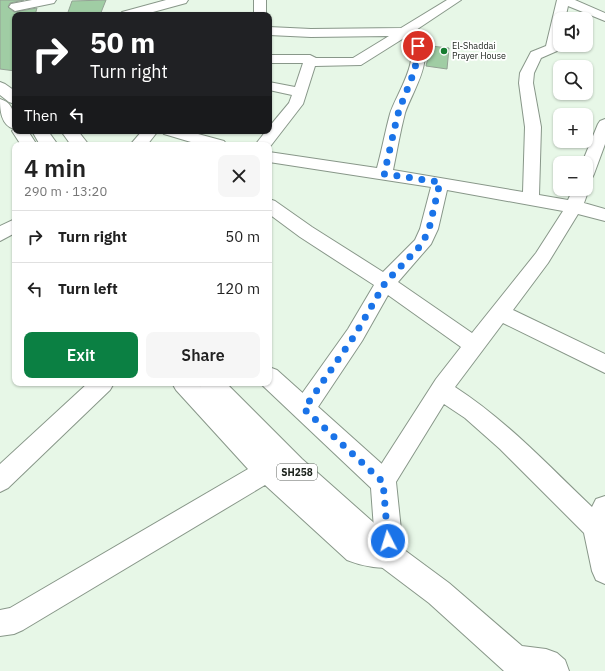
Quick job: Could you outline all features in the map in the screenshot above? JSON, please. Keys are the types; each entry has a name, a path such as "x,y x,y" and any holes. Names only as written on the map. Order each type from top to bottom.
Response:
{"main road":[{"path":"135,12 161,2 181,0"},
{"path":"0,87 12,97"},
{"path":"71,134 78,142"},
{"path":"272,380 383,482 390,556 439,593 513,667 546,664 554,671"},
{"name":"SH258","path":"213,386 293,468 390,556"}],"street":[{"path":"15,7 50,0"},
{"path":"260,0 260,12"},
{"path":"272,58 356,62 455,0"},
{"path":"531,199 533,127 526,83 527,73 536,55 552,48 564,0 605,17"},
{"path":"272,31 311,34 404,32 415,41 418,46 418,56 410,83 398,113 384,174"},
{"path":"272,133 296,104 301,92 310,60 311,34"},
{"path":"272,87 301,92"},
{"path":"0,104 12,120"},
{"path":"593,156 605,124"},
{"path":"141,142 147,134"},
{"path":"181,134 209,142"},
{"path":"264,142 271,134"},
{"path":"272,157 440,182 531,199 577,198 605,215"},
{"path":"304,409 355,335 385,283 422,244 429,229 440,182"},
{"path":"383,482 458,400 475,346 542,258 577,198"},
{"path":"272,207 306,232 385,283 475,346"},
{"path":"0,234 12,226"},
{"path":"501,313 605,364"},
{"path":"0,480 100,386"},
{"path":"186,386 237,443 356,552 390,556"},
{"path":"458,400 552,483 600,518 605,571"},
{"path":"0,623 14,621 267,471"}],"building":[{"path":"0,0 24,0 10,3 8,7 14,12 12,12 12,71 0,69"},
{"path":"106,0 101,12 68,12 72,1"},
{"path":"37,8 36,12 14,12"},
{"path":"431,46 449,48 447,69 426,66"}],"place":[{"name":"El-Shaddai Prayer House","path":"444,51"}],"route":[{"path":"388,541 383,482 304,409 355,335 385,283 422,244 429,229 440,182 384,174 398,113 410,83 418,56 418,46"}]}
